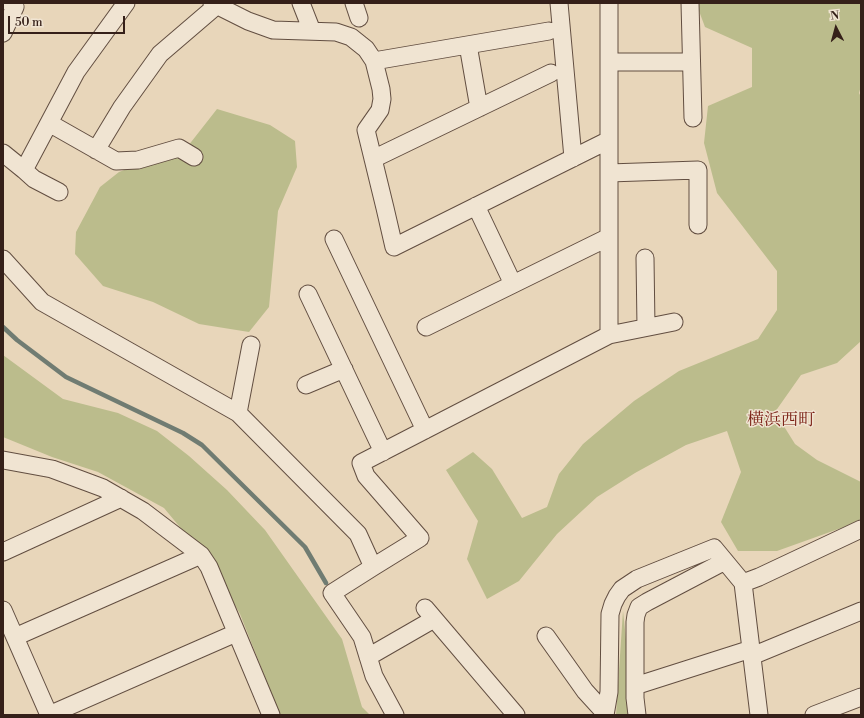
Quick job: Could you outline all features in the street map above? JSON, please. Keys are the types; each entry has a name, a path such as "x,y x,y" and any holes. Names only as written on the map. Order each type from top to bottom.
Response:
{"street":[{"path":"3,33 15,7 10,3"},
{"path":"24,170 76,72 126,3"},
{"path":"301,3 312,31"},
{"path":"559,3 572,158"},
{"path":"608,335 609,3"},
{"path":"690,3 693,118"},
{"path":"96,150 122,107 160,54 214,4 248,22 273,30 336,32 351,37 366,49 374,61 382,89 380,110 366,130 394,247 609,140"},
{"path":"374,61 549,31"},
{"path":"468,44 479,108"},
{"path":"609,62 692,62"},
{"path":"373,159 551,74"},
{"path":"49,123 116,161 138,160 179,148 194,157"},
{"path":"3,153 34,179 59,192"},
{"path":"609,173 698,170 698,225"},
{"path":"476,206 513,284"},
{"path":"426,327 608,237"},
{"path":"334,239 425,430"},
{"path":"645,258 646,328"},
{"path":"3,259 42,302 238,413 358,534 373,566"},
{"path":"308,294 383,452"},
{"path":"395,715 374,676 362,637 332,593 420,538 366,476 361,463 608,335 674,322"},
{"path":"238,413 251,345"},
{"path":"306,385 344,369"},
{"path":"3,460 52,469 103,488 143,511 201,555 209,567 267,714"},
{"path":"3,552 121,498"},
{"path":"743,583 759,577 861,528"},
{"path":"605,714 609,692 610,614 613,604 622,589 637,579 714,548 743,583 759,715"},
{"path":"15,637 201,555"},
{"path":"637,715 635,698 635,622 639,607 725,561"},
{"path":"3,610 49,715 236,633"},
{"path":"635,686 751,652 861,610"},
{"path":"368,657 429,614 516,715"},
{"path":"546,636 585,691 605,714"},
{"path":"814,715 841,710 861,698"}],"green space":[{"path":"696,3 861,3 861,86 859,93 861,97 861,341 837,363 801,375 775,412 795,444 817,460 861,482 861,519 844,527 777,551 738,551 721,522 741,472 727,431 686,445 635,473 597,497 557,534 519,581 487,599 467,559 478,521 446,470 473,452 492,469 522,518 547,507 559,474 583,444 634,401 679,371 758,339 777,310 777,271 717,193 704,143 708,106 752,87 752,48 705,27"},
{"path":"217,109 270,125 295,141 297,167 278,211 269,307 249,332 199,324 153,302 103,286 75,254 76,232 100,187 119,172 188,146"},
{"path":"3,355 63,399 118,413 157,431 189,456 227,490 265,530 342,639 362,707 370,715 280,715 240,614 213,567 164,508 98,472 52,457 3,437"},
{"path":"623,611 634,715 616,715"}],"waterway":[{"path":"3,327 17,340 66,377 183,433 202,445 305,547 326,583"}],"district":[{"name":"横浜西町","path":"781,421"}]}
